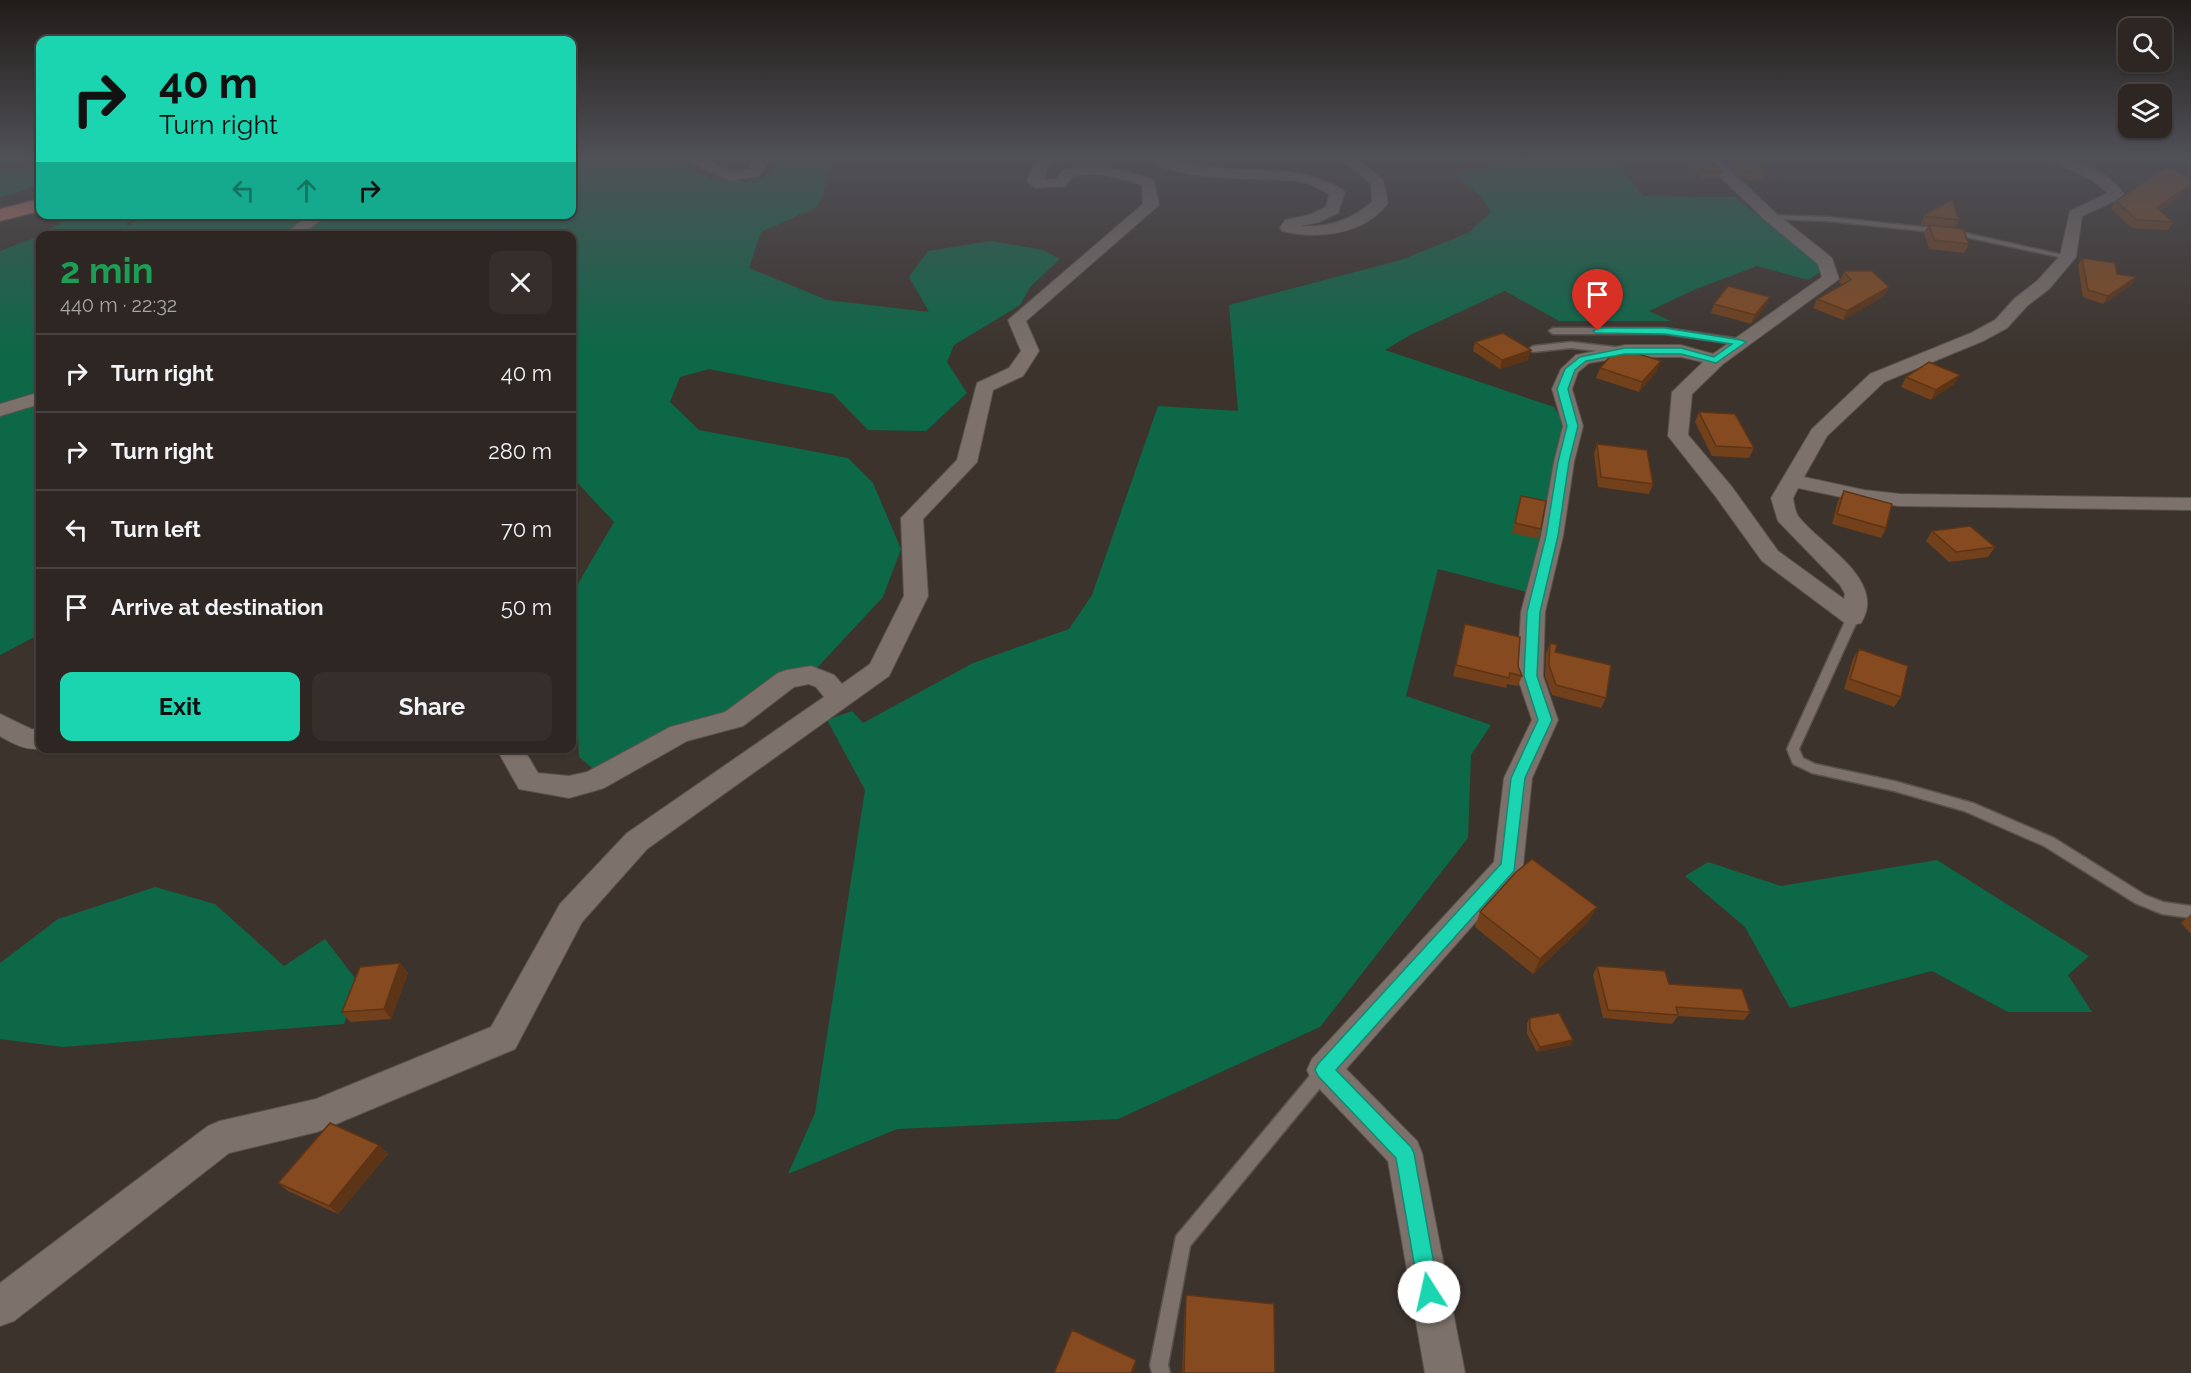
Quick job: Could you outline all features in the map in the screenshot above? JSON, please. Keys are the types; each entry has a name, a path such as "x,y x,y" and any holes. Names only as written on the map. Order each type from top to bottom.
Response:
{"street":[{"path":"0,1306 219,1138 317,1115 503,1038 571,913 637,841 880,670 916,596 912,518 967,462 984,387 1016,372 1030,351 1017,320 1130,223"},
{"path":"1291,223 1288,228 1299,231 1321,231 1351,223"},
{"path":"1777,223 1826,262 1831,279 1716,360 1682,392 1678,436 1724,492 1770,556 1853,617 1857,594 1850,581 1786,516 1782,498 1819,433 1877,378 1977,337 2001,324 2021,302 2043,285 2067,257 2073,223"},
{"path":"1445,1373 1404,1153 1324,1070 1508,866 1518,778 1545,720 1530,676 1533,622 1573,426 1562,389 1570,369 1583,359 1625,351 1681,351 1716,360"},
{"path":"0,410 36,399"},
{"path":"1793,481 1864,496 1900,500 2191,504"},
{"path":"512,753 529,782 569,787 594,781 679,734 734,719 787,679 811,675 825,681 840,699"},
{"path":"0,724 25,738 36,739"}],"lane":[{"path":"1866,223 1952,232 2067,257"},
{"path":"1553,331 1665,331 1741,342"},
{"path":"1533,349 1571,345 1625,351"},
{"path":"1853,617 1793,749 1798,761 1812,768 1904,788 1968,807 2049,842 2140,898 2162,908 2191,912"},
{"path":"1161,1373 1160,1365 1182,1242 1324,1070"}],"green space":[{"path":"60,223 127,223 127,226 132,223 781,223 761,232 749,268 827,300 929,312 909,277 928,251 991,241 1043,250 1060,259 1031,286 1020,305 954,345 947,362 967,393 926,431 868,430 833,394 709,369 680,377 670,402 699,430 848,458 873,483 901,549 883,597 816,669 736,713 596,771 579,757 576,587 614,522 576,481 576,231 46,231"},
{"path":"1479,223 1768,223 1820,264 1819,273 1808,280 1757,266 1696,289 1649,311 1671,321 1559,321 1505,291 1410,335 1385,350 1554,407 1566,425 1527,592 1438,569 1406,696 1491,725 1471,755 1468,838 1320,1027 1118,1119 897,1129 788,1174 815,1113 865,790 827,720 852,711 863,723 973,663 1069,629 1092,595 1158,406 1238,411 1229,305 1401,260 1468,233"},
{"path":"36,237 36,636 0,655 0,251"},
{"path":"1937,860 2089,956 2068,975 2092,1012 2008,1012 1932,971 1790,1008 1745,927 1685,876 1708,862 1781,886"},
{"path":"155,887 215,904 284,966 325,939 358,982 344,1024 63,1047 0,1039 0,963 58,919"}],"building":[{"path":"1929,225 1963,229 1969,244 1934,240"},
{"path":"2082,258 2115,263 2117,274 2136,277 2108,296 2088,290"},
{"path":"1845,271 1872,271 1889,287 1847,311 1817,299 1851,280"},
{"path":"1728,286 1770,297 1755,315 1714,304"},
{"path":"1503,333 1531,350 1502,360 1475,342"},
{"path":"1626,350 1661,361 1642,382 1600,368 1614,352"},
{"path":"1929,362 1960,375 1936,390 1906,377"},
{"path":"1699,412 1735,414 1754,448 1716,446"},
{"path":"1597,444 1647,450 1653,484 1601,477"},
{"path":"1844,491 1892,504 1886,528 1837,514"},
{"path":"1521,496 1546,501 1541,529 1515,523"},
{"path":"1970,526 1995,547 1956,552 1932,531"},
{"path":"1465,624 1520,637 1518,666 1522,676 1510,673 1509,678 1456,665"},
{"path":"1550,643 1557,645 1555,652 1611,665 1606,698 1556,685 1549,665"},
{"path":"1859,649 1908,666 1901,697 1850,679"},
{"path":"1532,859 1597,907 1540,959 1480,912 1515,873"},
{"path":"400,963 384,1009 342,1012 360,967"},
{"path":"1597,966 1665,971 1669,984 1742,989 1750,1012 1676,1007 1678,1015 1608,1010"},
{"path":"1559,1013 1573,1040 1540,1047 1530,1029 1530,1018"},
{"path":"330,1123 379,1145 329,1206 278,1183"},
{"path":"1186,1295 1274,1304 1275,1373 1184,1373"},
{"path":"1072,1330 1136,1360 1131,1373 1054,1373"}],"route":[{"path":"1429,1292 1404,1153 1324,1070 1508,866 1518,778 1545,720 1530,676 1533,612 1552,536 1564,462 1573,426 1562,389 1570,369 1583,359 1625,351 1681,351 1716,360 1741,342 1665,331 1598,331"}]}
